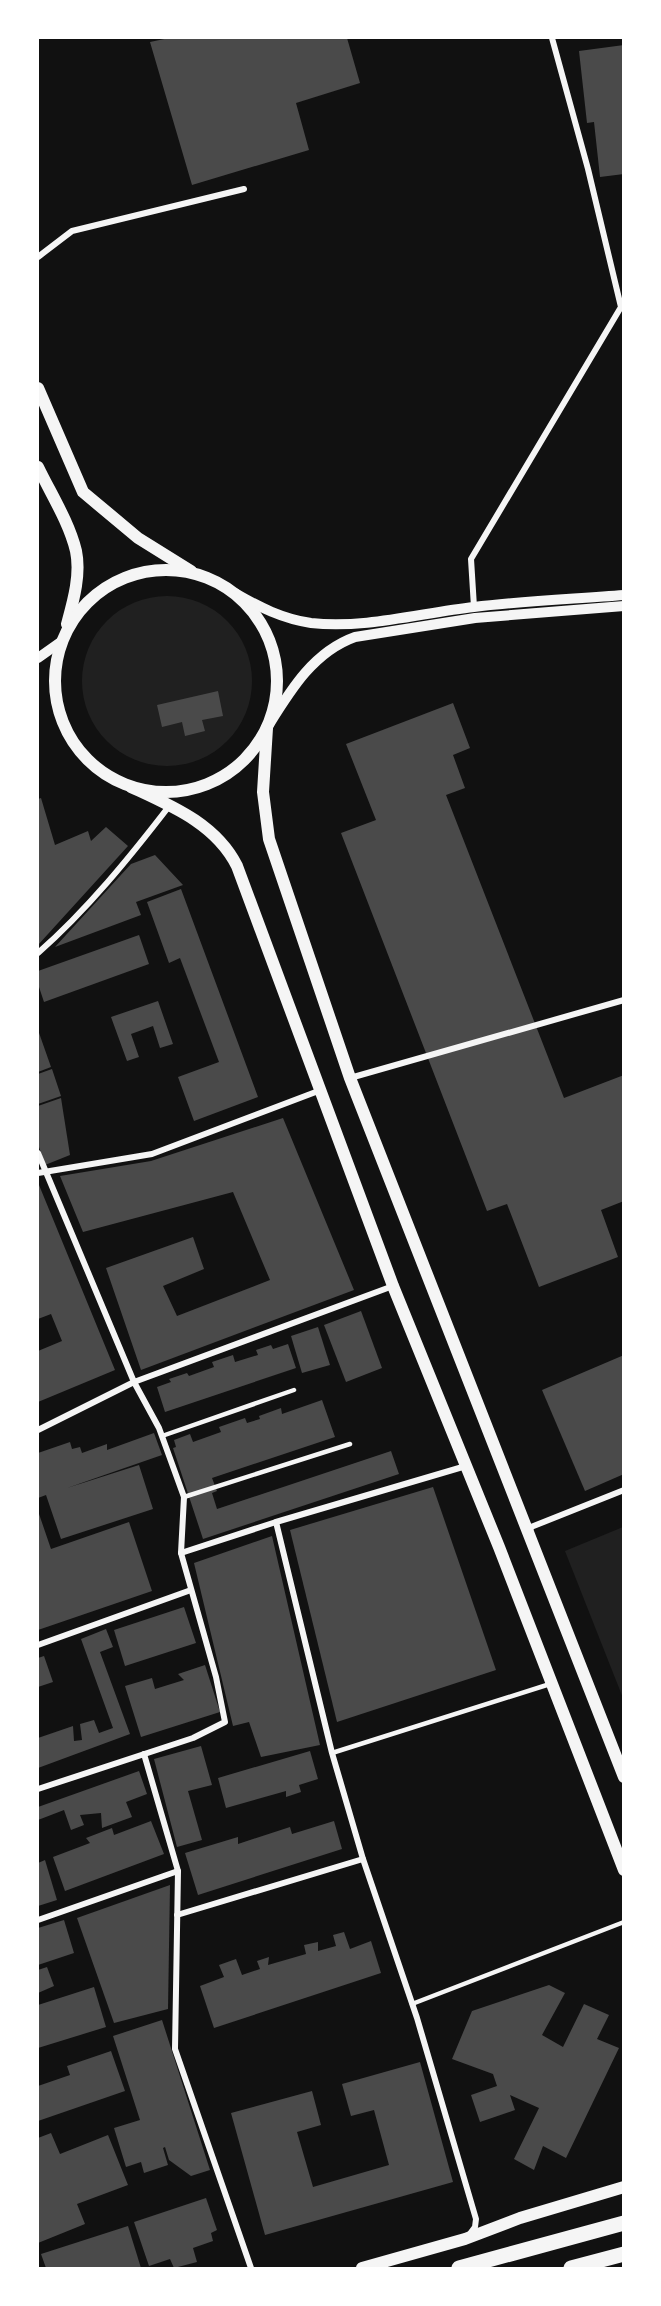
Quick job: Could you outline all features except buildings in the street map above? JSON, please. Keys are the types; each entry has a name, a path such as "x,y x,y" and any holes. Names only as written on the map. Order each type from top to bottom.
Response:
{"main road":[{"path":"38,388 83,492 138,538 197,574 235,593 263,625 272,645 277,665 278,687 274,708 267,728 246,758 216,780 180,791 131,787"},
{"path":"38,467 76,552 77,567 73,599 55,672 55,688 62,720 78,749 89,761 109,776 170,805 215,834 229,850 237,866 393,1286 553,1683 624,1870"},
{"path":"62,641 71,624 88,603 109,586 125,578 161,570 197,574"},
{"path":"267,728 263,792 269,839 350,1078 624,1777"},
{"path":"362,2268 465,2239 520,2218 624,2187"},
{"path":"459,2268 624,2223"},
{"path":"571,2268 624,2254"}],"street":[{"path":"474,607 471,559 621,307 588,169 552,38"},
{"path":"38,256 72,231 244,189"},
{"path":"235,593 256,605 290,618 333,624 474,607 624,595"},
{"path":"267,728 293,689 317,660 339,643 355,637 475,618 624,606"},
{"path":"38,658 62,641"},
{"path":"38,953 56,937 129,857 170,805"},
{"path":"350,1078 624,1000"},
{"path":"41,1172 152,1154 321,1090"},
{"path":"38,1153 41,1172 134,1382 162,1436 184,1497 181,1553 216,1677 225,1722 193,1738 38,1790"},
{"path":"38,1430 134,1382 393,1286"},
{"path":"181,1553 276,1522 466,1466"},
{"path":"530,1535 531,1527 624,1490"},
{"path":"276,1522 332,1753 363,1858 412,2004 476,2219 475,2227 465,2239"},
{"path":"38,1645 191,1590"},
{"path":"144,1754 178,1871 175,2049 250,2268"},
{"path":"177,1915 363,1858"},
{"path":"38,1920 178,1871"}],"lane":[{"path":"162,1436 294,1390"},
{"path":"184,1497 350,1443"},
{"path":"332,1753 553,1683"},
{"path":"412,2004 624,1922"}],"shaded area":[{"path":"167,596 199,603 227,621 245,649 252,681 245,713 227,741 199,759 167,766 135,759 107,741 89,713 82,681 89,649 107,621 135,603"},
{"path":"623,1527 623,1698 565,1551"}]}
